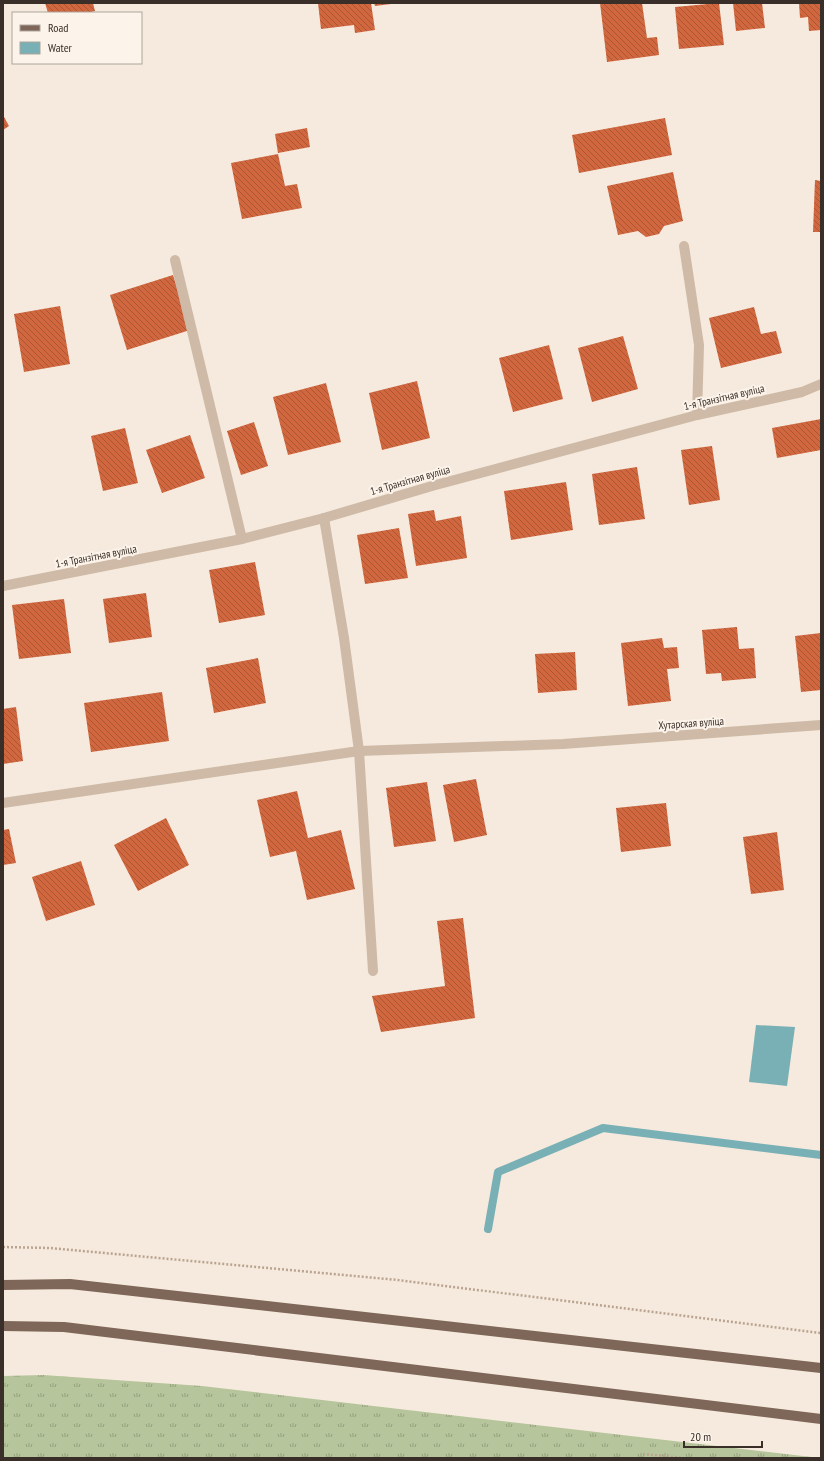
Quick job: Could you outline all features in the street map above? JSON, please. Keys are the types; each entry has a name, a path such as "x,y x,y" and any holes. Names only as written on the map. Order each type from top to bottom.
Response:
{"main road":[{"path":"3,1285 70,1284 821,1368"},
{"path":"3,1326 64,1327 821,1419"}],"street":[{"path":"684,246 699,345 697,415"},
{"path":"175,260 242,539"},
{"name":"1-я Транзітная вуліца","path":"3,586 242,539 324,518 432,486 697,415 802,392 821,384"},
{"path":"324,518 344,638 359,751 374,971"},
{"name":"Хутарская вуліца","path":"359,751 563,744 821,725"},
{"path":"3,803 359,751"}],"path":[{"path":"3,1247 50,1248 398,1280 821,1333"},
{"path":"643,1454 684,1458"}],"green space":[{"path":"43,1375 202,1386 820,1458 3,1458 3,1376"}],"water":[{"path":"756,1025 795,1027 787,1086 749,1082"}],"building":[{"path":"45,3 93,3 95,11 92,12 48,12"},
{"path":"318,3 371,3 375,30 355,33 354,25 321,29"},
{"path":"374,3 391,3 391,4 375,6"},
{"path":"600,3 642,3 647,38 657,37 659,55 607,62"},
{"path":"719,3 724,45 679,49 675,7"},
{"path":"733,3 762,3 765,28 736,31"},
{"path":"799,3 821,3 821,30 809,31 808,17 800,18"},
{"path":"3,115 9,126 3,130"},
{"path":"665,118 672,155 579,173 572,135"},
{"path":"307,128 310,147 278,153 275,134"},
{"path":"278,154 285,186 297,184 302,208 242,219 231,163"},
{"path":"673,172 683,221 664,226 659,234 646,237 638,231 618,235 607,186"},
{"path":"815,180 821,181 821,232 813,232"},
{"path":"173,275 190,330 127,350 110,295"},
{"path":"60,306 70,364 24,372 14,314"},
{"path":"754,307 761,334 776,331 782,353 721,368 709,318"},
{"path":"623,336 638,389 592,402 578,348"},
{"path":"549,345 563,399 513,412 499,358"},
{"path":"417,381 430,438 382,450 369,393"},
{"path":"326,383 341,442 288,455 273,397"},
{"path":"821,419 821,450 777,458 772,428"},
{"path":"254,422 268,466 241,475 227,431"},
{"path":"125,428 138,483 103,491 91,436"},
{"path":"190,435 205,478 162,493 146,450"},
{"path":"712,446 720,500 689,505 681,450"},
{"path":"637,467 645,519 599,525 592,474"},
{"path":"566,482 573,530 511,540 504,491"},
{"path":"434,510 436,521 461,516 467,558 416,566 408,514"},
{"path":"399,528 408,578 365,584 357,535"},
{"path":"255,562 265,615 219,623 209,570"},
{"path":"146,593 152,637 109,643 103,599"},
{"path":"64,599 71,653 19,659 12,605"},
{"path":"737,627 739,649 754,648 756,678 722,681 721,673 706,674 702,630"},
{"path":"821,633 821,690 801,692 795,636"},
{"path":"662,638 664,648 677,647 679,668 667,669 671,701 628,706 621,643"},
{"path":"575,652 577,690 538,693 535,654"},
{"path":"258,658 266,703 214,713 206,668"},
{"path":"162,692 169,741 91,752 84,703"},
{"path":"16,707 23,761 3,764 3,709"},
{"path":"476,779 487,835 454,842 443,785"},
{"path":"427,782 436,841 394,847 386,788"},
{"path":"297,791 308,838 341,830 355,889 307,900 296,851 270,857 257,800"},
{"path":"666,803 671,846 621,852 616,808"},
{"path":"166,818 189,865 138,891 114,845"},
{"path":"9,829 16,863 3,865 3,830"},
{"path":"777,832 784,890 751,894 743,837"},
{"path":"81,861 95,905 46,921 32,877"},
{"path":"463,918 475,1018 381,1032 372,996 445,986 437,921"}],"waterway":[{"path":"488,1229 498,1172 603,1128 821,1155"}]}
